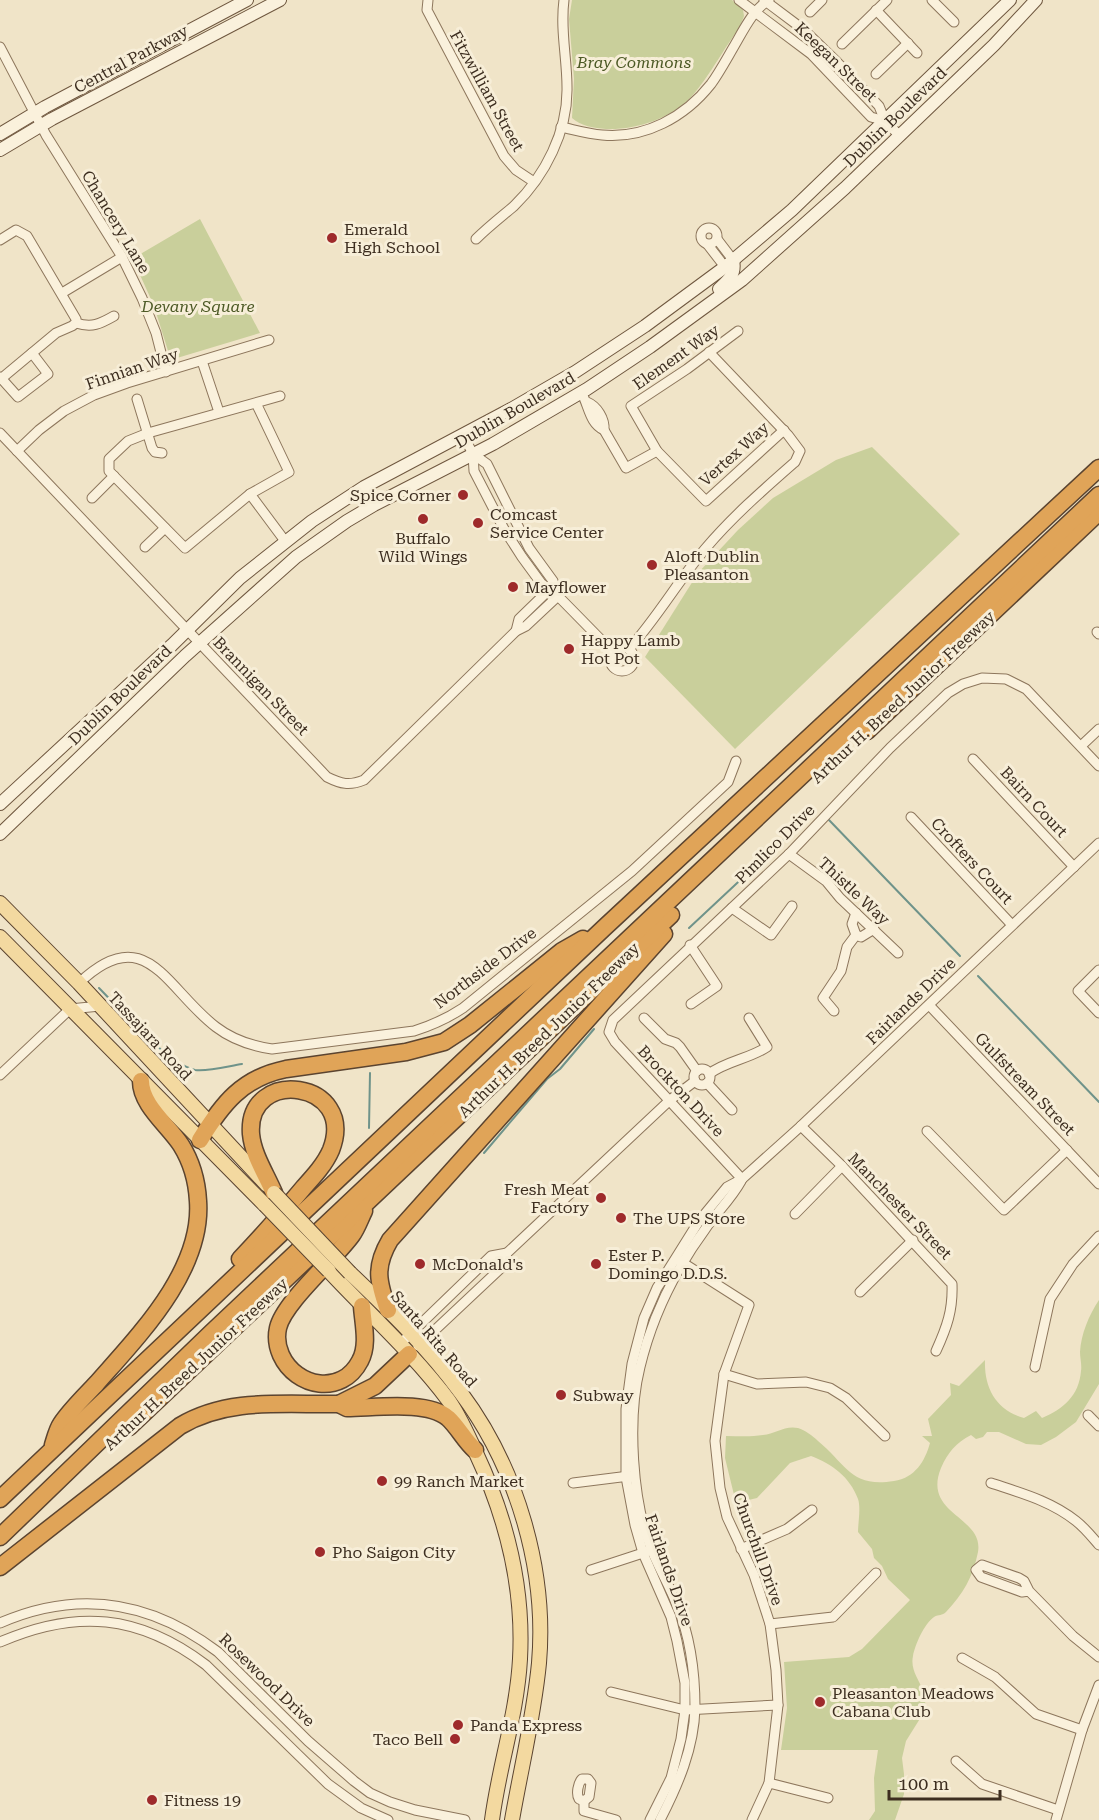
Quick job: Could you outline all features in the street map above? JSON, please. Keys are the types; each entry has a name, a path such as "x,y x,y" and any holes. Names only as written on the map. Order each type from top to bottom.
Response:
{"highway":[{"name":"Arthur H. Breed Junior Freeway","path":"0,1499 605,927 1099,468"},
{"path":"0,1537 227,1317 1099,495"},
{"name":"Arthur H. Breed Junior Freeway","path":"0,1549 1099,512"},
{"path":"388,1310 378,1273 382,1253 390,1240 662,938 677,909"},
{"path":"200,1140 219,1110 243,1087 268,1072 406,1052 444,1042 470,1025 562,951 605,927"},
{"path":"51,1449 60,1425 118,1358 175,1284 186,1267 192,1249 198,1219 198,1202 192,1172 180,1143 141,1092 141,1081"},
{"path":"211,1301 219,1281 275,1222 319,1170 330,1153 335,1134 333,1117 328,1107 319,1098 302,1089 280,1091 267,1097 258,1106 252,1118 252,1143 270,1199"},
{"path":"362,1306 363,1352 361,1360 345,1377 325,1384 312,1383 300,1378 284,1363 276,1339 278,1326 287,1310 352,1235 369,1202"},
{"path":"0,1567 162,1439 196,1416 238,1405 339,1404 375,1386 410,1344"},
{"path":"339,1404 347,1408 420,1407 433,1410 449,1419 465,1441 475,1450"}],"main road":[{"name":"Central Parkway","path":"0,150 280,0"},
{"name":"Dublin Boulevard","path":"0,804 240,578 285,541 364,487 575,372 654,320 729,263 792,210 1010,0"},
{"name":"Dublin Boulevard","path":"0,834 200,643 273,576 321,539 374,505 584,397 750,273 807,224 900,136 994,45 1036,0"},
{"name":"Central Parkway","path":"0,134 34,113 242,1"},
{"path":"242,1 247,16"},
{"path":"671,332 728,281 734,271 729,263"},
{"name":"Tassajara Road","path":"0,903 211,1123 270,1199"},
{"path":"0,937 200,1140 270,1199"},
{"name":"Santa Rita Road","path":"270,1199 388,1310 463,1424 490,1481 514,1562 521,1624 515,1702 492,1820"},
{"name":"Santa Rita Road","path":"270,1199 329,1271 362,1306 410,1344 463,1396 493,1447 518,1503 532,1560 540,1624 539,1661 534,1703 512,1820"}],"street":[{"path":"476,239 514,205 534,182 545,167 561,127 567,88 562,28 564,0"},
{"name":"Keegan Street","path":"739,0 811,54 871,117 885,121"},
{"path":"561,127 602,135 622,135 647,130 672,119 692,105 712,83 766,0"},
{"name":"Keegan Street","path":"766,0 804,30 837,63 879,106 885,121 900,136"},
{"path":"810,12 822,0"},
{"path":"842,44 887,0"},
{"path":"932,0 954,22"},
{"name":"Fitzwilliam Street","path":"427,2 437,31 504,156 516,170 534,182"},
{"path":"876,10 917,52"},
{"path":"876,74 908,43"},
{"name":"Chancery Lane","path":"0,47 41,126 87,204 122,257 143,298 156,333 166,372"},
{"path":"0,240 16,230 23,233 75,314 76,323"},
{"path":"712,242 729,263"},
{"path":"62,293 122,257"},
{"path":"32,353 48,374 18,397 1,378 56,333 76,323 95,326 114,316"},
{"name":"Element Way","path":"657,451 631,406 738,331"},
{"name":"Finnian Way","path":"17,451 39,430 94,395 269,340"},
{"path":"629,649 647,629 704,550 740,511 795,462 800,451 784,430 709,352"},
{"path":"202,361 219,412"},
{"path":"256,403 289,472 250,494 185,549 114,476 110,471 109,459 128,441 148,433 280,396"},
{"path":"584,397 587,409 598,427 604,430 626,468 657,451"},
{"path":"137,399 152,448 155,452 162,453"},
{"name":"Vertex Way","path":"657,451 706,501 784,430"},
{"name":"Brannigan Street","path":"0,433 327,777 338,783 351,785 364,780 516,631 526,626 554,590"},
{"path":"462,435 473,454 487,464 529,548 554,590 612,651"},
{"path":"473,454 474,471 504,529 541,583 554,590"},
{"path":"92,498 114,476"},
{"path":"250,494 285,541"},
{"path":"145,546 165,528"},
{"path":"621,647 629,649 634,660 631,667 624,671 616,670 611,665 612,651 621,647"},
{"name":"Pimlico Drive","path":"612,1020 789,854 890,748 948,693 963,684 982,678 1006,679 1026,689 1099,766"},
{"path":"1081,747 1099,729"},
{"name":"Bairn Court","path":"973,759 1074,867"},
{"name":"Northside Drive","path":"79,983 106,961 117,957 139,959 152,965 164,975 204,1017 228,1035 272,1049 414,1031 431,1026 463,1008 632,871 728,782 736,762"},
{"name":"Crofters Court","path":"911,817 1012,925"},
{"name":"Fairlands Drive","path":"660,1820 680,1781 691,1739 690,1709 693,1676 686,1634 678,1607 647,1551 640,1508 630,1476 626,1409 632,1364 644,1318 657,1288 679,1261 706,1212 727,1188 742,1179 801,1126 1099,843"},
{"name":"Thistle Way","path":"789,854 826,881 898,953"},
{"path":"732,908 771,934 792,906"},
{"path":"856,913 852,924 856,935"},
{"path":"856,935 861,937 874,929"},
{"path":"834,1011 823,998 841,971 847,947 856,935"},
{"path":"690,945 717,986 691,1004"},
{"path":"1099,970 1078,991 1099,1013"},
{"name":"Gulfstream Street","path":"929,1005 1099,1184"},
{"path":"0,1074 70,1009 100,1006"},
{"path":"644,1018 665,1039 680,1047 701,1085 717,1068 748,1058 767,1047 749,1018"},
{"name":"Brockton Drive","path":"612,1020 609,1032 615,1042 742,1179"},
{"path":"410,1344 501,1268 507,1253 696,1076 705,1070 708,1078 732,1110"},
{"name":"Manchester Street","path":"801,1126 913,1240 952,1284 953,1305 936,1351"},
{"path":"927,1131 1004,1210 1067,1150"},
{"path":"795,1214 842,1166"},
{"path":"1035,1367 1050,1299 1073,1263 1099,1236"},
{"path":"860,1292 913,1240"},
{"path":"410,1344 490,1256 507,1253"},
{"name":"Churchill Drive","path":"679,1261 748,1305 724,1374 715,1441 720,1488 727,1517 754,1575 770,1624 776,1670 778,1705 769,1783 752,1820"},
{"path":"724,1374 757,1384 806,1382 830,1388 846,1398 885,1436"},
{"path":"1088,1415 1099,1426"},
{"path":"573,1483 630,1476"},
{"path":"991,1483 1038,1498 1078,1522 1099,1545"},
{"path":"741,1549 787,1529 812,1510"},
{"path":"591,1570 647,1551"},
{"path":"1029,1591 1022,1592 981,1577 976,1570 982,1565 1024,1581 1029,1591 1072,1636 1094,1650 1099,1657"},
{"path":"770,1624 832,1617 876,1573"},
{"name":"Rosewood Drive","path":"0,1623 47,1607 74,1604 104,1604 134,1608 159,1617 198,1637 218,1652 339,1770 370,1793 415,1810 465,1820"},
{"name":"Rosewood Drive","path":"0,1642 27,1630 75,1621 103,1621 152,1633 188,1652 206,1665 328,1784 362,1808 388,1820"},
{"path":"962,1658 995,1677 1036,1714 1082,1730"},
{"path":"956,1761 982,1784 1057,1815 1082,1730 1099,1685"},
{"path":"611,1692 690,1709 778,1705"},
{"name":"Fairlands Drive","path":"650,1820 671,1778 690,1709"},
{"path":"769,1783 828,1798"},
{"path":"584,1801 584,1811 616,1820"}],"green space":[{"name":"Bray Commons","path":"572,0 732,0 743,10 744,16 708,75 683,105 652,122 629,128 606,129 584,125 572,118 574,79 569,19"},
{"name":"Devany Square","path":"200,219 260,333 177,358 169,354 154,306 136,266 137,256"},
{"path":"872,447 960,534 735,749 645,657 698,573 738,530 773,498 836,460"},
{"path":"1099,1300 1099,1384 1076,1422 1041,1445 1026,1444 999,1432 987,1432 983,1437 976,1439 971,1435 953,1448 941,1468 937,1484 940,1496 946,1506 972,1530 977,1540 978,1552 970,1577 962,1592 946,1612 934,1617 927,1624 914,1651 913,1666 924,1693 926,1709 906,1741 902,1758 904,1794 895,1820 869,1820 875,1811 874,1778 878,1750 781,1750 787,1708 784,1662 849,1657 862,1649 910,1600 888,1579 882,1566 874,1558 872,1549 858,1532 858,1499 855,1491 839,1472 811,1456 790,1463 757,1498 736,1503 725,1458 726,1436 758,1436 798,1428 814,1437 843,1466 859,1478 880,1482 901,1479 918,1468 925,1456 930,1443 922,1436 932,1436 928,1419 951,1395 950,1383 959,1386 985,1360 990,1389 999,1404 1006,1410 1024,1418 1036,1411 1042,1418 1063,1406 1077,1388 1080,1380 1082,1338"}],"waterway":[{"path":"689,928 811,814"},
{"path":"829,820 960,956"},
{"path":"978,976 1099,1102"},
{"path":"99,988 144,1035 184,1066 195,1070 212,1070 242,1064"},
{"path":"484,1153 547,1079 560,1069 594,1029"},
{"path":"369,1128 370,1073"}],"place":[{"name":"Emerald High School","path":"332,238"},
{"name":"Spice Corner","path":"463,495"},
{"name":"Buffalo Wild Wings","path":"423,519"},
{"name":"Comcast Service Center","path":"478,523"},
{"name":"Aloft Dublin Pleasanton","path":"652,565"},
{"name":"Mayflower","path":"513,587"},
{"name":"Happy Lamb Hot Pot","path":"569,649"},
{"name":"Fresh Meat Factory","path":"601,1198"},
{"name":"The UPS Store","path":"621,1218"},
{"name":"McDonald's","path":"420,1264"},
{"name":"Ester P. Domingo D.D.S.","path":"596,1264"},
{"name":"Subway","path":"561,1395"},
{"name":"99 Ranch Market","path":"382,1481"},
{"name":"Pho Saigon City","path":"320,1552"},
{"name":"Pleasanton Meadows Cabana Club","path":"820,1702"},
{"name":"Panda Express","path":"458,1725"},
{"name":"Taco Bell","path":"455,1739"},
{"name":"Fitness 19","path":"152,1800"}]}
